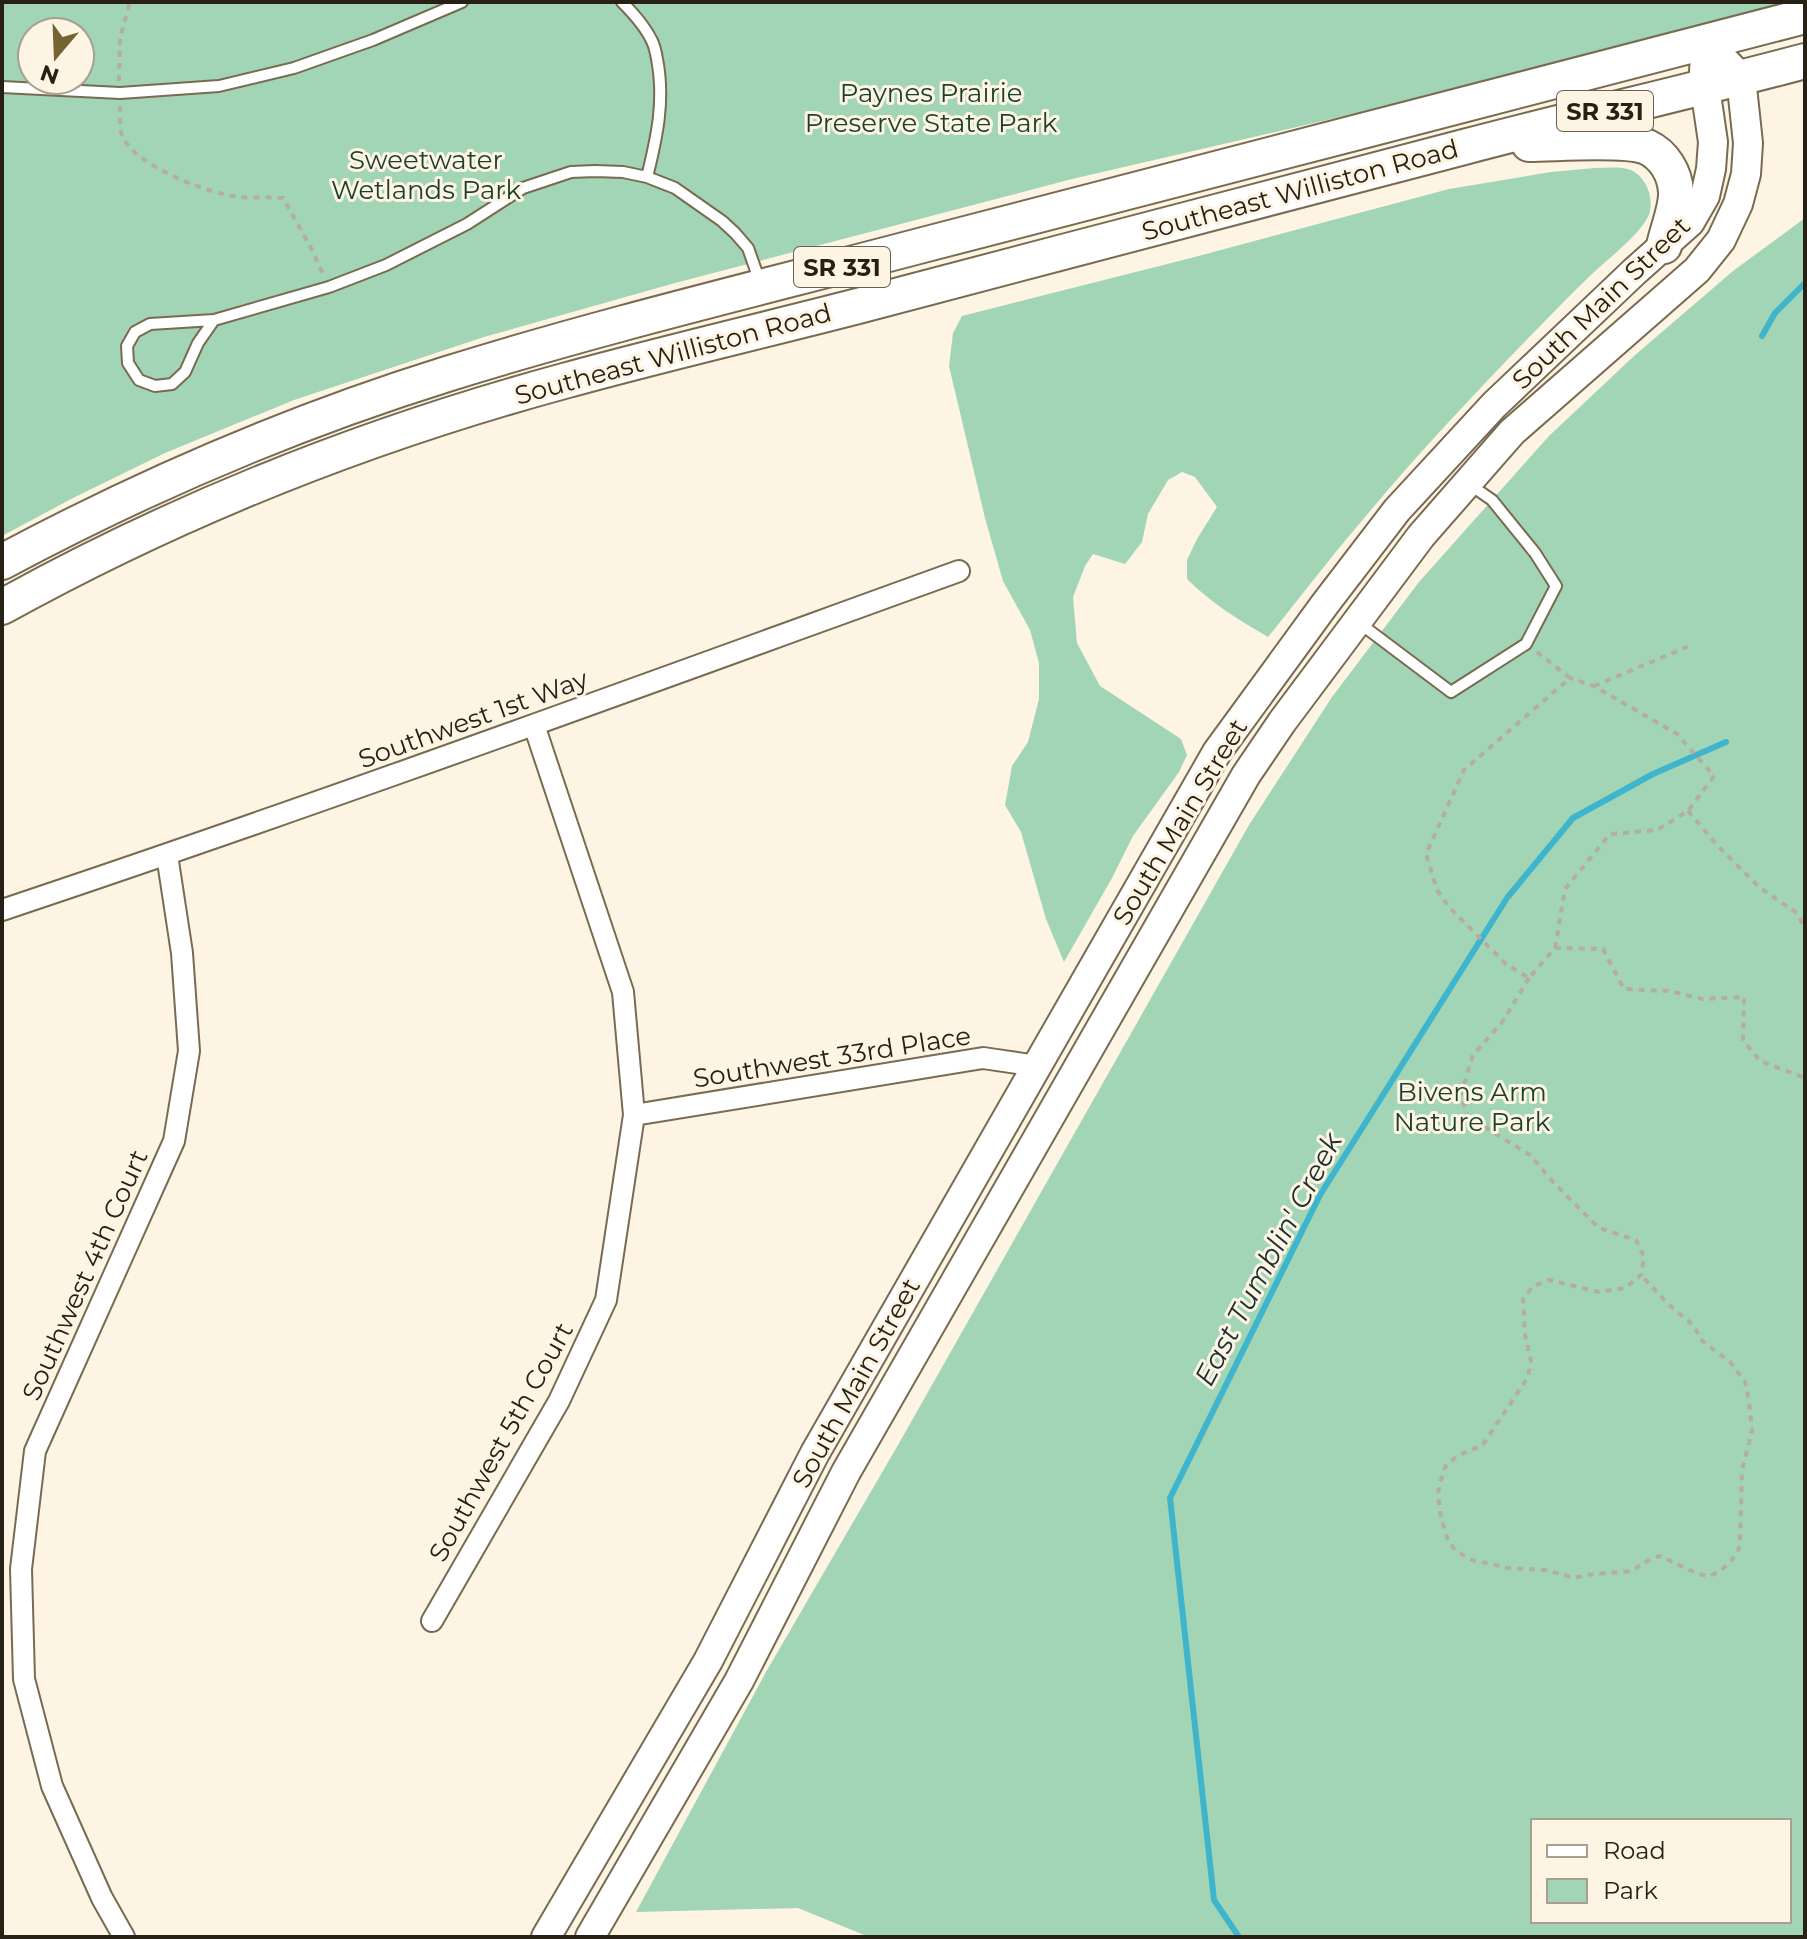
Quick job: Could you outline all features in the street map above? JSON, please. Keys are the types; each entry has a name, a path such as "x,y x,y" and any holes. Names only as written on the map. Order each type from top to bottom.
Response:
{"highway":[{"name":"SR 331","path":"1706,41 1805,16"},
{"name":"Southeast Williston Road","path":"2,562 114,504 222,457 444,375 554,342 1706,41"},
{"name":"SR 331","path":"1741,78 1805,61"},
{"name":"Southeast Williston Road","path":"2,607 92,559 232,495 341,452 470,409 564,381 1741,78"},
{"path":"1468,146 1617,143 1646,147 1663,158 1673,174 1676,194 1664,246"},
{"path":"762,287 775,328"}],"main road":[{"path":"1706,41 1741,78"},
{"name":"South Main Street","path":"546,1937 708,1661 815,1453 1217,752 1397,510 1494,405 1690,222 1705,196 1711,169 1713,142 1703,87 1706,41"},
{"name":"South Main Street","path":"590,1937 739,1681 846,1472 1246,775 1421,536 1512,432 1697,270 1721,240 1738,204 1746,174 1748,143 1741,78"},
{"path":"1424,480 1469,484"},
{"path":"1252,704 1282,722"},
{"path":"1037,1066 1069,1083"}],"street":[{"name":"Southwest 1st Way","path":"2,910 534,725 959,571"},
{"name":"Southwest 5th Court","path":"432,1621 559,1401 606,1300 634,1115 623,992 534,725"},
{"name":"Southwest 4th Court","path":"124,1937 102,1898 52,1786 24,1679 21,1569 35,1451 174,1141 189,1051 182,953 167,855"},
{"name":"Southwest 33rd Place","path":"634,1115 983,1058 1037,1066"}],"lane":[{"path":"2,87 120,93 219,86 294,68 373,40 462,2"},
{"path":"622,2 639,20 654,44 661,78 659,124 647,177"},
{"path":"214,320 198,343 185,372 172,384 155,386 139,380 128,363 127,346 135,332 150,324 214,320 329,287 386,265 467,224 523,188 571,172 623,172 675,188 735,233 748,248 762,287"},
{"path":"1356,621 1451,692 1526,644 1556,586 1535,553 1492,500 1469,484"}],"path":[{"path":"130,2 120,38 120,122 123,138 141,158 193,186 238,197 283,198 329,287"},
{"path":"1526,644 1570,678 1594,686 1677,734 1714,776 1688,811 1657,830 1610,834 1565,889 1555,948 1529,978 1503,1021 1473,1055 1461,1094 1467,1116 1530,1155 1599,1228 1636,1240 1644,1257 1641,1275 1625,1288 1599,1292 1549,1280 1533,1286 1523,1299 1525,1335 1531,1361 1528,1377 1482,1446 1458,1455 1445,1467 1439,1487 1441,1518 1448,1540 1455,1550 1472,1560 1509,1568 1546,1570 1574,1578 1631,1571 1660,1556 1709,1576 1719,1572 1737,1553 1740,1545 1742,1470 1752,1431 1747,1388 1730,1362 1700,1339 1695,1327 1641,1275"},
{"path":"1594,686 1692,645"},
{"path":"1529,978 1506,964 1449,907 1437,890 1426,854 1464,770 1570,678"},
{"path":"1688,811 1760,888 1797,913 1805,929"},
{"path":"1555,948 1603,949 1624,989 1670,991 1702,999 1744,997 1743,1040 1760,1061 1805,1078"}],"green space":[{"path":"2,2 1791,2 1700,30 1072,179 675,283 484,337 294,400 165,453 2,536"},
{"path":"1595,168 1627,169 1642,178 1651,204 1644,224 1552,314 1434,438 1348,537 1268,637 1236,618 1187,579 1187,560 1217,507 1195,477 1182,472 1168,480 1148,514 1142,542 1125,564 1093,554 1073,597 1077,643 1100,686 1181,739 1187,755 1179,772 1133,836 1064,962 1046,919 1021,832 1005,805 1012,766 1028,742 1039,699 1039,663 1030,630 1003,581 949,366 953,333 962,316 1449,189"},
{"name":"Bivens Arm Nature Park","path":"1805,218 1805,1937 869,1937 798,1908 636,1912 766,1672 1249,825 1332,697 1419,582 1549,436 1634,356 1733,271"}],"waterway":[{"name":"East Tumblin' Creek","path":"1762,336 1775,313 1805,283"},
{"name":"East Tumblin' Creek","path":"1239,1937 1214,1900 1170,1498 1320,1195 1507,898 1573,818 1653,774 1726,742"}],"park label":[{"name":"Paynes Prairie Preserve State Park","path":"931,108"},
{"name":"Sweetwater Wetlands Park","path":"426,175"}]}
